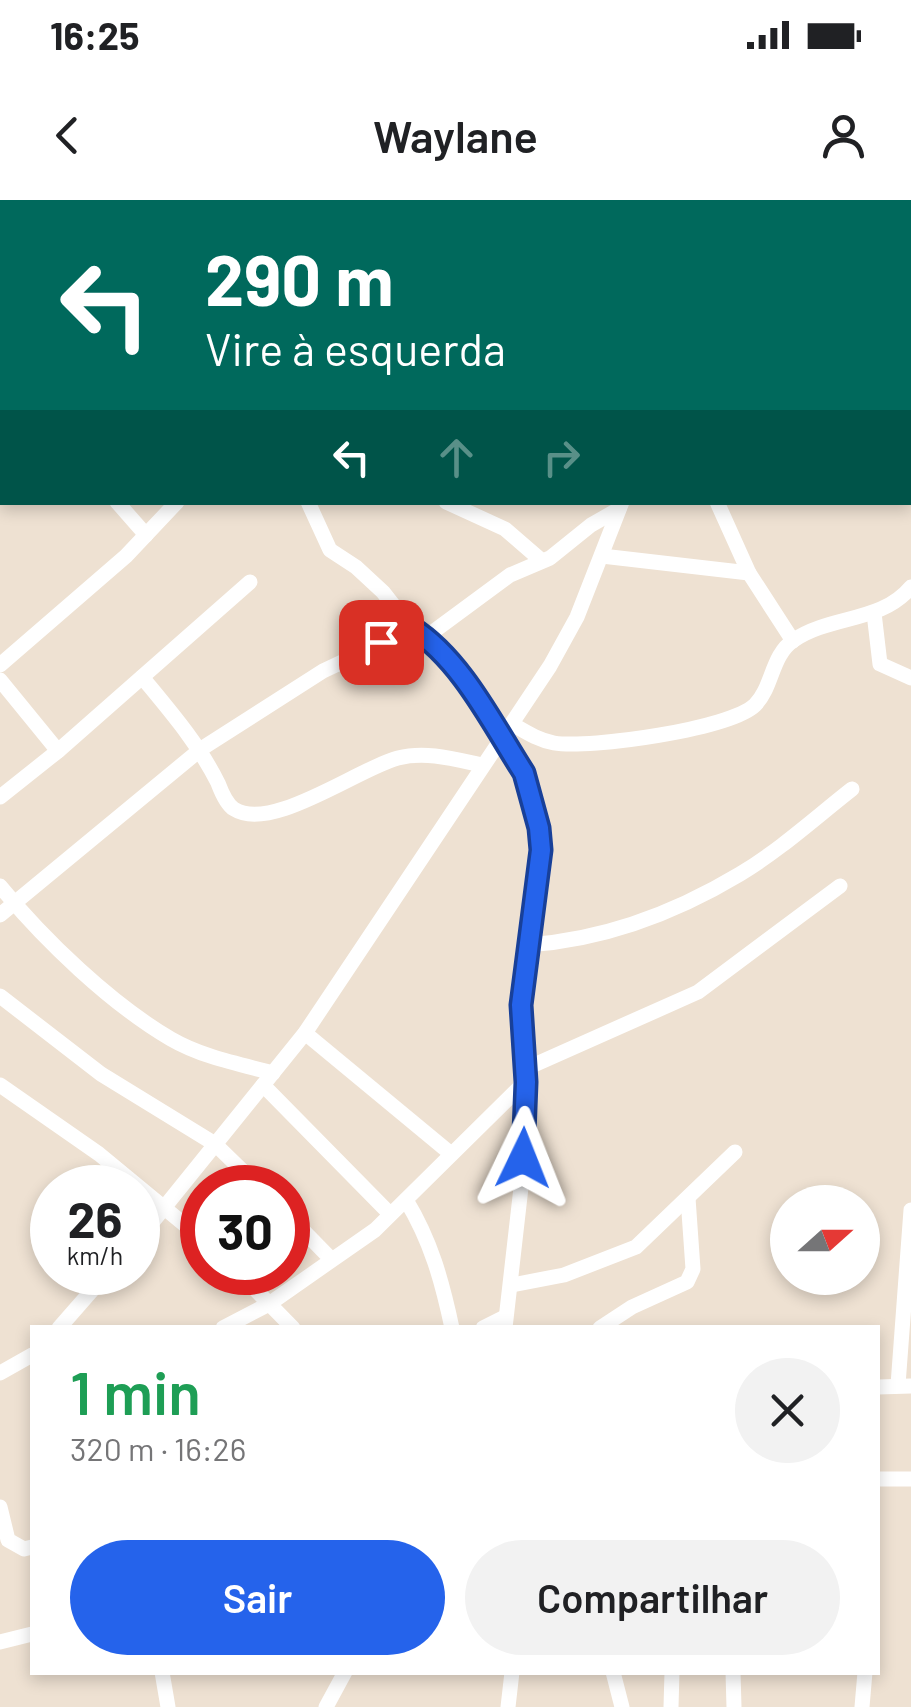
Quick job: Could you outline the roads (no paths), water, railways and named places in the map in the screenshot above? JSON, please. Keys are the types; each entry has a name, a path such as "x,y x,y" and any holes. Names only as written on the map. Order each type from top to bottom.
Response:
{"street":[{"path":"120,505 146,535"},
{"path":"0,665 77,601 174,505"},
{"path":"309,505 322,540 330,550 366,575 469,689 524,773 539,828 541,850 521,1005 525,1076 522,1179 505,1322"},
{"path":"453,505 506,529 542,561"},
{"path":"719,505 748,573 792,641"},
{"path":"0,915 201,750 322,671 419,633 510,575 564,548 620,506"},
{"path":"160,1210 305,1033 563,646 620,506"},
{"path":"602,556 748,573"},
{"path":"0,797 250,582"},
{"path":"512,724 550,742 596,744 739,716 764,694 780,656 792,641 874,613 891,605 911,586"},
{"path":"874,613 880,664 911,678"},
{"path":"142,677 201,750 226,801 234,809 250,814 299,804 365,769 400,758 430,755 482,765"},
{"path":"0,680 58,751"},
{"path":"527,944 578,940 623,929 728,881 852,789"},
{"path":"0,886 41,933 79,967 172,1039 268,1079 390,1214"},
{"path":"229,1325 270,1304 375,1230 525,1076 698,992 840,886"},
{"path":"0,996 102,1074 215,1144 236,1165"},
{"path":"305,1033 450,1153"},
{"path":"0,1084 99,1154 180,1219"},
{"path":"512,1286 564,1275 622,1254 649,1238 735,1152"},
{"path":"605,1325 632,1307 687,1282 693,1268 688,1198"},
{"path":"406,1200 430,1244 451,1325"},
{"path":"904,1386 911,1210"},
{"path":"310,1238 331,1259"},
{"path":"62,1325 88,1295"},
{"path":"261,1295 289,1325"},
{"path":"0,1373 30,1356"},
{"path":"880,1479 911,1480"},
{"path":"0,1507 8,1540 24,1549 30,1548"},
{"path":"0,1642 30,1634"},
{"path":"163,1675 168,1707"},
{"path":"326,1707 342,1675"},
{"path":"508,1707 512,1675"},
{"path":"614,1675 622,1707"},
{"path":"671,1707 672,1675"},
{"path":"733,1675 734,1707"},
{"path":"862,1707 865,1675"}]}
